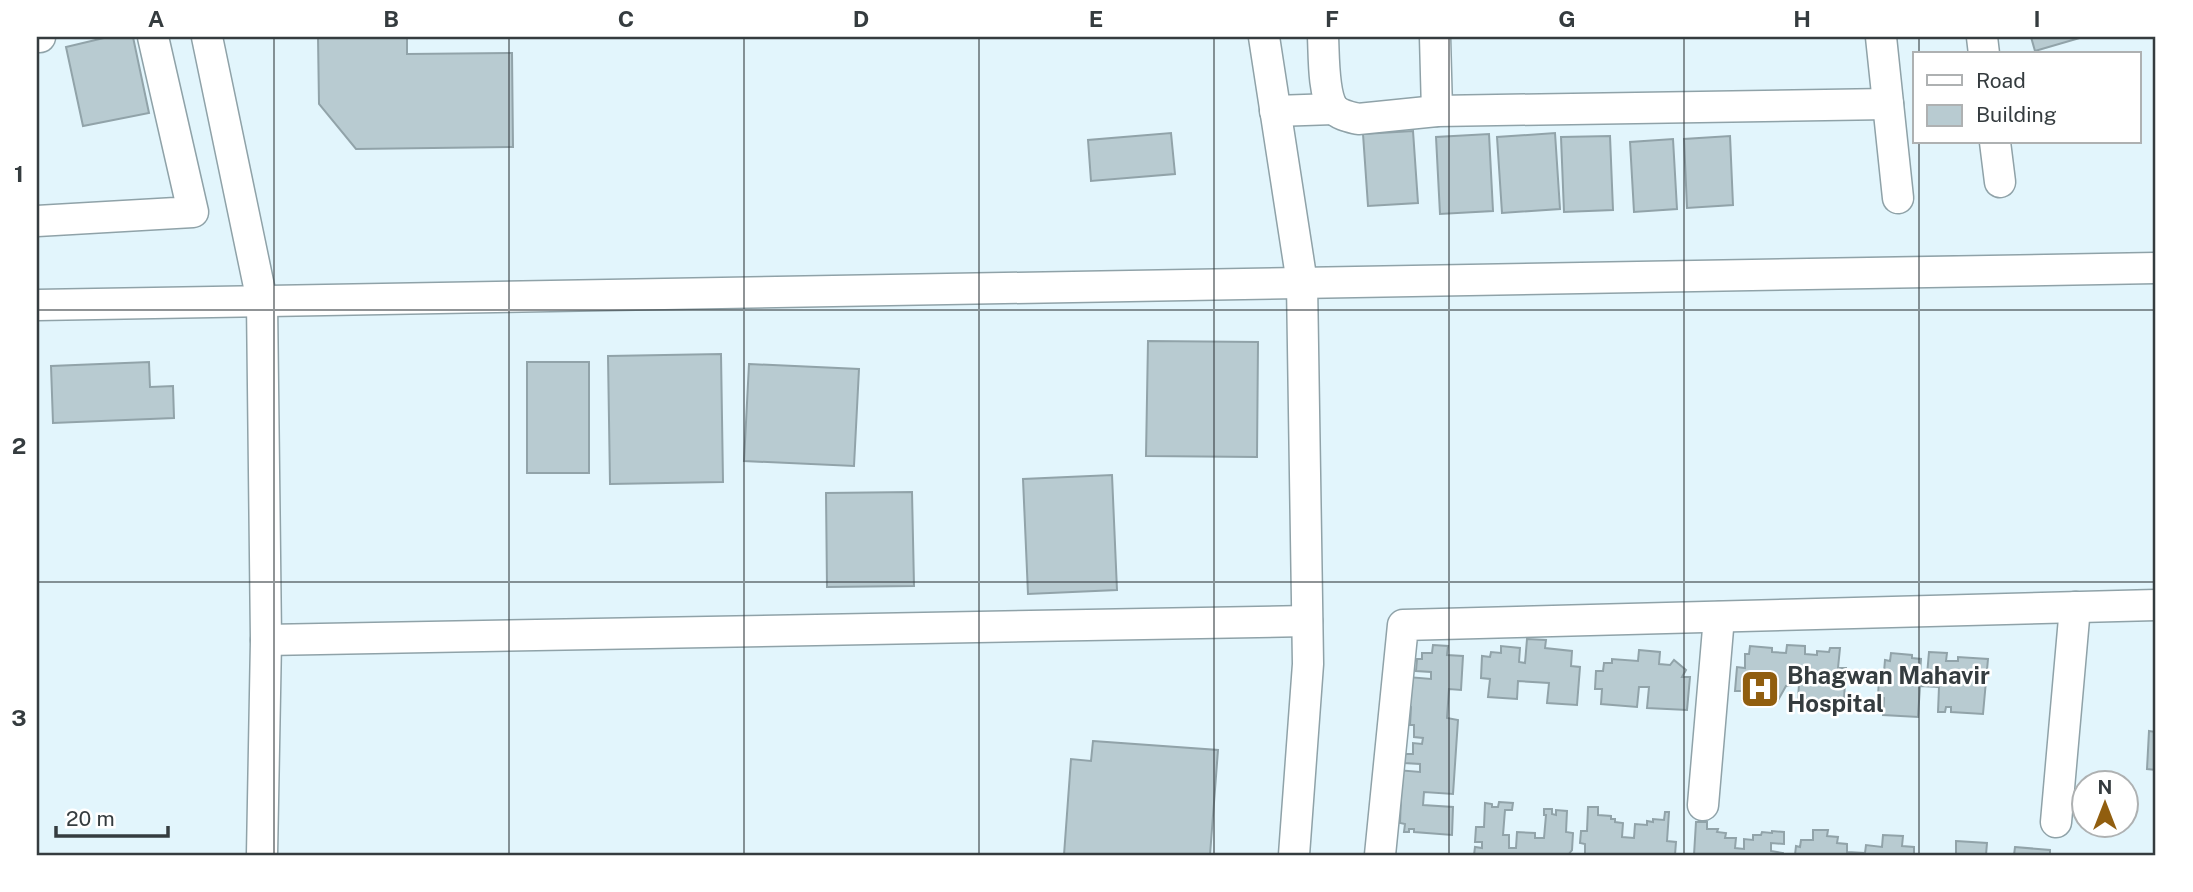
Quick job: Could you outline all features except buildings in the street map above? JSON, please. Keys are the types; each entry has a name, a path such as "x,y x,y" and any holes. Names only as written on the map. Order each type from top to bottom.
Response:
{"street":[{"path":"37,221 193,212 153,37"},
{"path":"207,37 262,302 266,640 262,855"},
{"path":"1264,37 1302,284 1308,664 1294,855"},
{"path":"1323,37 1327,91 1334,109"},
{"path":"1435,37 1437,111"},
{"path":"1881,37 1898,198"},
{"path":"1275,111 1334,109 1358,119 1437,111 1888,104"},
{"path":"1995,144 2000,182"},
{"path":"37,305 2156,268"},
{"path":"1380,855 1403,625 2156,605"},
{"path":"2056,822 2075,607"},
{"path":"1703,805 1719,617"},
{"path":"266,640 1307,621"}],"place":[{"name":"Bhagwan Mahavir Hospital","path":"1760,689"}]}
